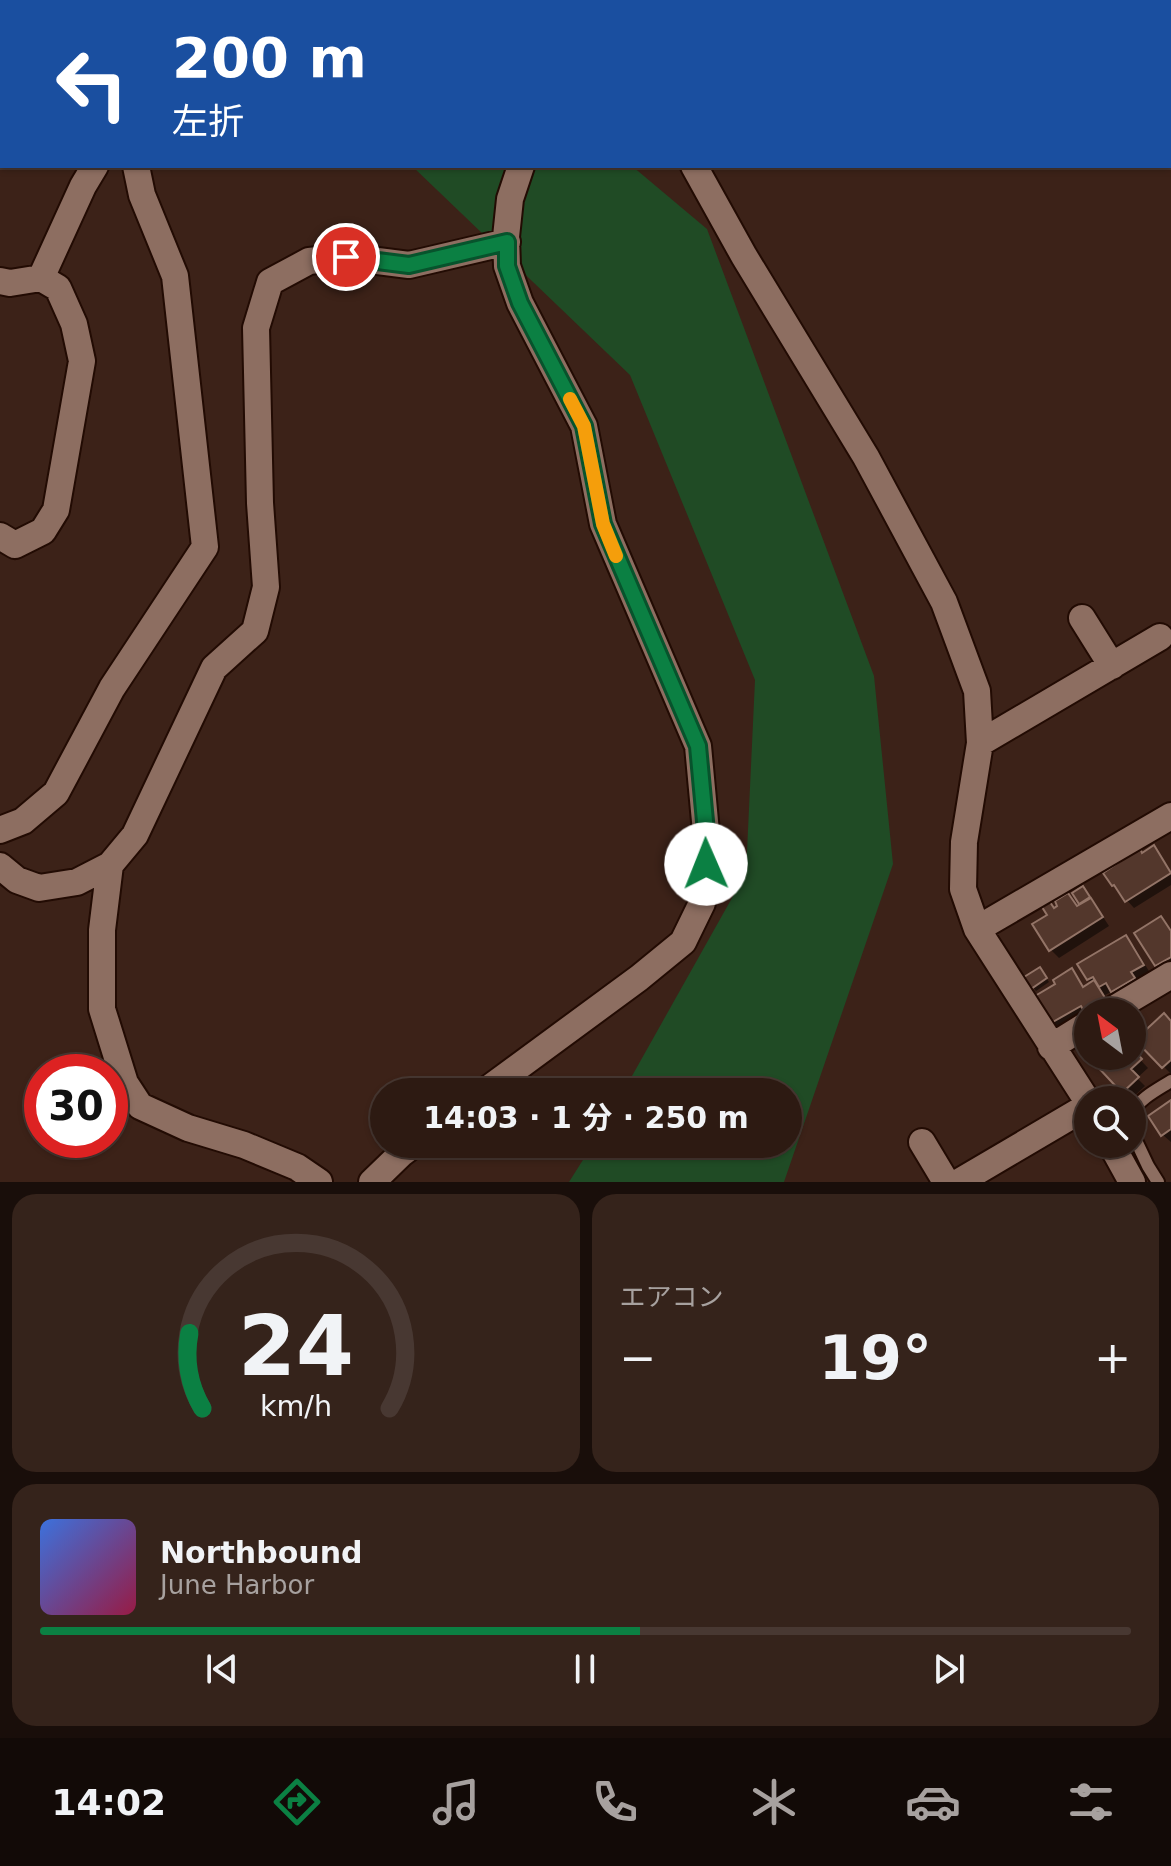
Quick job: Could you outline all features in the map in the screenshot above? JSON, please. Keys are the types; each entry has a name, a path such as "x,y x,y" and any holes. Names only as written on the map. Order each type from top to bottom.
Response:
{"street":[{"path":"41,278 94,168"},
{"path":"0,830 23,821 56,793 112,688 205,547 175,276 142,195 136,168"},
{"path":"503,1078 683,942 702,903 706,864 704,794 698,746 603,524 584,426 520,303 507,266 510,199 520,168"},
{"path":"695,168 744,256 866,457 944,602 977,691 980,743 964,842 963,889 977,929 1076,1086"},
{"path":"0,866 17,880 39,888 77,882 110,865 135,835 214,668 255,631 266,587 260,503 256,328 270,282 309,261 346,257 409,265 507,242"},
{"path":"0,281 10,283 41,278 58,288 74,324 82,361 56,510 43,531 15,545 0,536"},
{"path":"1082,618 1112,666"},
{"path":"980,743 1160,637"},
{"path":"977,929 1171,816"},
{"path":"110,865 102,930 102,1009 125,1083 140,1106 188,1128 244,1145 297,1167 319,1182"},
{"path":"1132,998 1171,975"},
{"path":"1051,1047 1074,1033"},
{"path":"959,1182 1074,1112"},
{"path":"922,1142 946,1182"},
{"path":"372,1182 397,1158"},
{"path":"1119,1158 1132,1182"}],"lane":[{"path":"1146,1098 1171,1081"},
{"path":"1144,1158 1158,1182"}],"green space":[{"path":"414,168 634,168 707,229 874,676 893,864 802,1129 802,1078 631,1078 746,873 755,680 630,375"},
{"path":"584,1158 792,1158 784,1182 569,1182"}],"building":[{"path":"1154,845 1171,873 1125,902 1103,873 1140,848 1142,853"},
{"path":"1083,886 1090,897 1079,904 1072,893"},
{"path":"1068,893 1077,906 1091,898 1103,917 1049,951 1032,924 1047,915 1042,907 1050,902 1054,908 1057,906 1055,901"},
{"path":"1161,916 1171,931 1171,957 1155,966 1134,933"},
{"path":"1126,935 1144,965 1131,972 1135,978 1111,992 1106,983 1099,987 1093,977 1087,980 1077,964"},
{"path":"1040,967 1047,978 1031,989 1024,977"},
{"path":"1072,968 1083,987 1094,980 1105,998 1074,998 1074,1010 1051,1023 1035,996 1055,984 1053,980"},
{"path":"1164,1013 1171,1021 1171,1060 1162,1068 1146,1051 1146,1030"},
{"path":"1101,1070 1132,1070 1139,1077 1129,1086 1116,1086"},
{"path":"1171,1100 1171,1129 1161,1136 1148,1116"}],"slow traffic":[{"path":"570,399 584,426 603,524 616,556"}],"route":[{"path":"346,257 409,265 507,242 507,266 520,303 584,426 603,524 698,746 703,781 706,864"}]}
